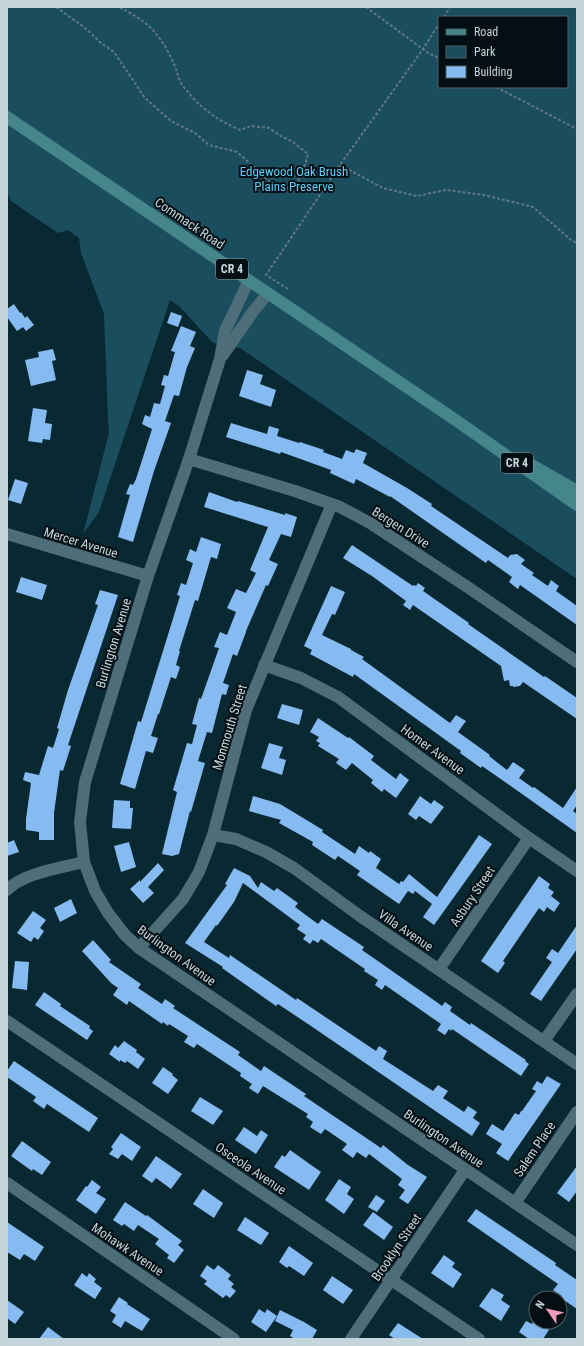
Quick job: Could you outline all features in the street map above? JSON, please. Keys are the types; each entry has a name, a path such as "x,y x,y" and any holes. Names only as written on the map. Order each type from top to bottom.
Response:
{"main road":[{"name":"Commack Road","path":"7,117 457,421 577,505"},
{"name":"Commack Road","path":"457,421 577,491"}],"street":[{"name":"Burlington Avenue","path":"249,280 225,331 220,359 189,459 148,576 86,782 80,822 84,862 95,891 108,913 138,948 577,1245"},
{"name":"Burlington Avenue","path":"220,359 268,293"},
{"name":"Bergen Drive","path":"189,459 332,504 376,527 470,588 577,662"},
{"name":"Monmouth Street","path":"138,948 183,899 199,872 213,835 246,710 332,504"},
{"name":"Mercer Avenue","path":"7,534 148,576"},
{"name":"Homer Avenue","path":"264,664 301,678 338,698 529,838 577,870"},
{"name":"Villa Avenue","path":"213,835 236,840 273,856 294,868 577,1064"},
{"name":"Asbury Street","path":"439,969 529,838"},
{"path":"7,890 12,885 33,875 84,862"},
{"path":"544,1041 577,994"},
{"name":"Osceola Avenue","path":"7,1021 479,1339"},
{"name":"Salem Place","path":"515,1203 577,1112"},
{"name":"Brooklyn Street","path":"351,1339 465,1170"},
{"name":"Mohawk Avenue","path":"7,1183 234,1339"}],"path":[{"path":"56,7 84,27 101,43 114,52 145,98 171,121 195,133 208,145 237,152 274,186 290,188 298,182 308,154 293,142 269,128 250,126 240,130 220,122 201,106 183,86 163,41 150,26 133,14 119,7"},
{"path":"366,7 423,49 438,57"},
{"path":"445,16 450,7"},
{"path":"288,289 266,275 340,165 423,49 438,26"},
{"path":"498,88 577,129"},
{"path":"340,165 383,188 417,196 446,190 484,195 533,207 571,240 577,243"}],"green space":[{"name":"Edgewood Oak Brush Plains Preserve","path":"7,7 577,7 577,579 240,348 213,343 180,307 170,300 99,512 83,534 109,433 104,314 81,253 79,238 68,230 58,233 11,201 7,192"}],"building":[{"path":"14,304 20,313 21,312 25,318 27,316 34,325 26,331 23,327 17,331 7,317 7,309"},
{"path":"171,312 182,316 178,327 167,323"},
{"path":"181,326 196,332 190,346 195,348 187,367 179,396 174,395 165,421 171,423 154,471 133,542 118,537 130,495 126,494 130,484 133,485 136,479 152,429 142,424 145,415 150,417 154,403 160,404 165,386 161,385 164,375 168,376 175,352 171,351"},
{"path":"53,349 56,360 52,361 56,380 31,386 25,360 39,357 38,352"},
{"path":"247,370 263,375 260,384 276,390 271,407 239,396"},
{"path":"33,408 47,410 45,423 52,424 50,440 43,439 42,443 28,441"},
{"path":"231,423 267,434 269,426 279,429 277,436 324,450 323,452 342,459 346,450 354,453 356,449 367,453 363,463 432,504 431,506 508,558 510,555 517,554 525,560 521,564 534,573 532,575 548,586 551,580 559,586 556,591 577,606 577,625 520,585 518,589 509,582 512,577 488,560 486,563 390,496 356,479 354,484 330,473 331,470 281,452 280,454 226,437"},
{"path":"15,479 28,483 21,504 8,500"},
{"path":"209,492 237,502 238,501 285,515 285,513 297,517 291,537 281,534 269,560 278,564 268,586 266,585 237,656 233,654 223,683 229,685 226,695 222,694 212,733 207,732 198,761 205,763 191,812 190,811 179,854 172,856 162,854 177,792 173,790 187,743 192,744 197,725 192,724 199,698 201,699 219,648 214,647 220,632 227,635 236,612 227,608 236,589 246,593 256,573 250,570 268,527 204,507"},
{"path":"201,537 221,544 217,559 211,557 198,601 195,600 179,651 176,665 180,667 176,679 171,677 151,736 158,738 153,753 146,751 135,789 120,784 138,721 141,722 180,596 177,595 181,583 186,585 193,563 186,560 190,549 196,552"},
{"path":"352,545 413,586 416,586 418,583 425,588 423,591 469,623 468,624 577,698 577,719 523,682 520,686 510,686 509,680 504,681 501,666 413,605 410,610 403,605 406,601 372,576 343,558"},
{"path":"21,577 47,585 42,600 16,592"},
{"path":"331,586 345,592 335,615 332,614 322,635 364,657 362,659 450,723 456,715 466,721 458,732 490,755 489,756 507,770 513,762 525,770 519,778 563,808 577,787 577,805 573,811 577,814 577,833 482,766 481,768 460,753 461,751 354,674 353,677 310,654 312,650 304,646"},
{"path":"100,590 118,595 68,745 71,746 63,771 60,770 54,813 54,840 39,840 39,832 26,830 31,783 23,780 25,772 39,775 48,746 53,748 68,690 98,605 95,604"},
{"path":"282,704 303,710 299,725 277,718"},
{"path":"318,718 348,738 349,737 374,756 371,760 396,779 400,773 409,780 396,798 384,789 382,792 371,783 373,780 352,763 346,770 336,763 339,759 318,746 320,743 316,741 319,737 310,732"},
{"path":"269,743 283,747 279,758 286,760 282,775 261,768"},
{"path":"253,796 280,804 323,830 322,832 355,854 359,846 369,853 370,851 381,859 376,868 399,884 401,881 403,882 409,874 437,897 479,835 492,844 434,925 423,917 432,904 415,891 413,894 408,891 399,904 357,875 360,871 338,856 335,860 312,845 313,842 279,823 281,820 249,811"},
{"path":"420,796 431,804 434,800 444,807 431,824 419,816 416,820 408,814"},
{"path":"114,800 130,801 130,808 133,808 131,829 112,828"},
{"path":"14,840 19,852 7,856 7,843"},
{"path":"129,842 136,867 121,872 114,846"},
{"path":"158,863 164,870 148,887 154,893 143,903 130,889 140,880 140,882"},
{"path":"234,868 250,876 258,888 261,882 274,891 277,888 298,903 295,907 318,924 322,919 364,947 362,950 442,1006 445,1002 452,1007 450,1011 470,1025 471,1023 526,1060 525,1061 529,1064 521,1076 452,1029 451,1031 449,1029 445,1035 437,1030 441,1024 385,985 382,990 375,985 378,980 364,971 365,969 321,939 318,943 313,940 310,944 303,939 306,935 297,929 300,925 243,883 234,902 204,942 229,958 230,955 296,1000 297,998 376,1051 379,1046 387,1051 383,1059 433,1091 438,1085 448,1091 443,1098 464,1112 468,1106 477,1112 473,1118 480,1123 472,1136 278,1004 276,1006 222,968 223,967 185,943 227,885 225,884"},
{"path":"539,876 550,884 548,888 554,892 551,896 560,903 554,912 547,907 544,912 539,908 503,961 505,963 498,973 481,961"},
{"path":"71,899 77,913 60,922 54,908"},
{"path":"33,911 46,920 40,928 44,931 38,940 34,937 31,942 17,933"},
{"path":"577,925 577,949 541,1001 530,994 552,962 546,958 552,949 558,953"},
{"path":"93,940 111,960 109,962 141,984 138,988 162,1004 165,999 175,1006 173,1008 240,1052 238,1055 261,1071 264,1066 306,1094 304,1096 381,1148 383,1145 408,1165 427,1177 408,1204 399,1198 405,1190 398,1185 402,1179 369,1154 366,1158 357,1152 353,1158 342,1150 347,1144 325,1129 321,1134 310,1127 313,1122 306,1117 308,1114 263,1086 258,1094 249,1088 252,1084 240,1076 241,1073 197,1044 194,1048 184,1042 188,1036 169,1024 168,1026 163,1022 162,1024 129,1001 127,1005 113,995 118,988 111,983 82,951"},
{"path":"15,961 29,962 27,990 12,988"},
{"path":"44,992 61,1004 60,1006 90,1026 89,1028 93,1031 87,1040 35,1005"},
{"path":"124,1041 137,1050 136,1052 145,1059 138,1069 127,1061 125,1063 120,1060 120,1062 109,1054 115,1045 118,1048"},
{"path":"14,1061 98,1118 89,1132 47,1104 44,1109 33,1101 36,1097 7,1077 7,1071"},
{"path":"163,1067 173,1074 172,1075 178,1080 168,1094 152,1083"},
{"path":"547,1076 561,1084 508,1161 496,1153 502,1144 486,1134 492,1124 503,1131 515,1113 519,1115 536,1091 532,1089 537,1081 542,1084"},
{"path":"200,1097 223,1111 213,1125 191,1111"},
{"path":"244,1127 257,1136 261,1130 268,1135 256,1154 235,1140"},
{"path":"121,1133 141,1147 132,1161 122,1154 118,1159 109,1154 113,1149 111,1147"},
{"path":"22,1141 51,1162 42,1175 33,1169 32,1171 11,1156"},
{"path":"290,1150 321,1172 309,1190 274,1167 282,1155 285,1157"},
{"path":"156,1156 182,1174 171,1189 156,1178 152,1183 142,1176"},
{"path":"577,1166 577,1191 569,1202 557,1193"},
{"path":"339,1179 351,1187 347,1194 354,1199 344,1214 325,1200"},
{"path":"92,1180 101,1187 96,1193 106,1199 96,1214 76,1200"},
{"path":"203,1189 223,1203 214,1218 193,1204"},
{"path":"376,1195 385,1201 377,1212 368,1207"},
{"path":"125,1202 146,1216 147,1215 182,1241 178,1245 184,1250 174,1263 167,1258 169,1255 155,1244 159,1239 138,1225 134,1231 124,1224 122,1226 113,1220"},
{"path":"476,1209 556,1263 555,1265 577,1280 577,1309 568,1303 568,1290 553,1290 558,1284 467,1221"},
{"path":"373,1212 393,1227 384,1240 363,1225"},
{"path":"245,1217 269,1233 261,1245 237,1230"},
{"path":"7,1222 44,1247 35,1261 24,1254 20,1260 7,1252"},
{"path":"289,1246 313,1263 304,1276 289,1266 287,1268 279,1262"},
{"path":"444,1255 455,1263 452,1267 462,1274 453,1288 431,1273"},
{"path":"207,1265 214,1270 218,1265 231,1275 228,1279 234,1284 231,1287 236,1291 230,1298 226,1295 223,1298 204,1284 207,1281 200,1276"},
{"path":"82,1273 87,1277 89,1273 96,1279 94,1282 102,1288 95,1299 74,1285"},
{"path":"332,1276 353,1290 343,1304 323,1290"},
{"path":"492,1288 504,1295 501,1300 510,1306 501,1321 479,1306"},
{"path":"119,1297 150,1319 142,1331 125,1321 121,1328 112,1322 116,1315 110,1311"},
{"path":"7,1300 24,1312 15,1324 7,1318"},
{"path":"259,1309 265,1313 267,1309 277,1316 266,1332 251,1322"},
{"path":"280,1310 317,1330 312,1339 295,1339 290,1336 293,1330 275,1321"},
{"path":"526,1321 528,1322 528,1330 549,1330 543,1339 529,1339 519,1332"},
{"path":"398,1323 423,1339 395,1339 389,1335"},
{"path":"48,1327 64,1339 39,1339"}]}
